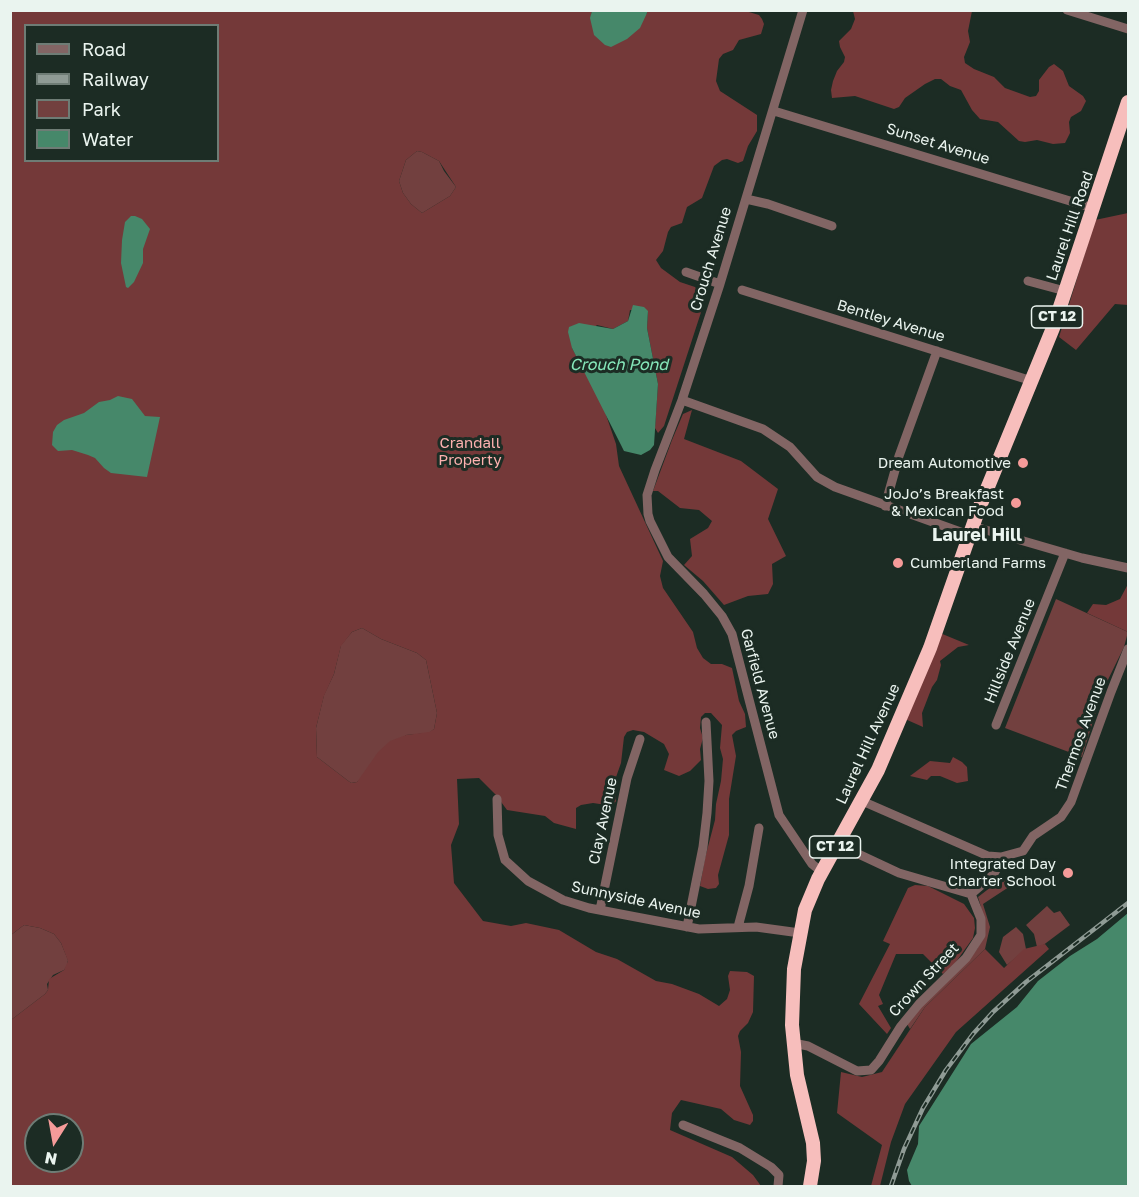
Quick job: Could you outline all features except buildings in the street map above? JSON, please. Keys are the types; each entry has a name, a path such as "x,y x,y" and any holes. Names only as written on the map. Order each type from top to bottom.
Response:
{"highway":[{"name":"Laurel Hill Road","path":"971,531 1032,381 1065,291 1128,102"},
{"name":"Laurel Hill Avenue","path":"810,1186 814,1158 812,1139 798,1081 793,1043 793,979 807,902 884,758 930,648 971,531"}],"street":[{"name":"Crouch Avenue","path":"648,514 647,495 654,472 682,400 720,284 803,10"},
{"path":"1067,10 1128,29"},
{"name":"Sunset Avenue","path":"774,111 1093,208"},
{"path":"746,199 775,206 832,226"},
{"path":"686,272 720,284"},
{"path":"1028,281 1065,291"},
{"name":"Bentley Avenue","path":"742,290 1032,381"},
{"path":"885,506 899,456 937,351"},
{"path":"682,400 763,429 790,447 809,471 842,490 885,506 971,531 1128,568"},
{"name":"Garfield Avenue","path":"648,514 668,557 704,594 722,616 732,634 779,815 812,864 822,872"},
{"name":"Hillside Avenue","path":"996,725 1065,553"},
{"name":"Thermos Avenue","path":"1004,857 1023,851 1036,833 1060,817 1070,805 1128,649"},
{"path":"687,927 703,847 707,813 709,781 706,722"},
{"name":"Clay Avenue","path":"600,910 627,778 640,739"},
{"name":"Sunnyside Avenue","path":"497,799 498,835 503,857 528,881 558,898 572,904 701,930 756,927 800,933"},
{"path":"837,844 899,873 971,894 993,875 1004,857 988,856 862,801"},
{"path":"738,927 749,886 759,828"},
{"name":"Crown Street","path":"793,1043 808,1046 857,1071 865,1072 874,1067 905,1020 957,968 979,940 982,922 971,894"},
{"path":"683,1125 740,1148 771,1167 779,1175 778,1186"}],"green space":[{"name":"Crandall Property","path":"742,10 759,15 764,24 761,34 739,40 733,50 723,54 719,59 716,81 720,91 757,115 757,131 748,146 743,161 738,163 727,159 714,166 702,198 687,207 682,223 671,227 663,251 656,260 661,268 680,282 695,287 705,300 664,426 658,433 655,428 658,384 647,328 648,311 630,310 628,321 613,329 597,325 572,348 603,406 616,444 619,466 663,561 660,576 663,588 693,632 697,648 703,658 711,664 722,664 732,668 739,701 745,714 746,727 732,735 736,756 729,799 729,835 718,875 719,884 716,888 708,889 700,886 715,820 723,759 720,748 722,725 711,713 705,713 701,717 700,728 703,738 700,749 701,760 690,771 679,776 664,770 669,754 664,744 644,732 633,730 627,732 615,780 616,801 613,806 593,803 576,808 576,829 554,823 545,816 507,810 479,778 457,779 459,824 451,845 454,883 483,921 511,926 526,923 559,930 596,952 617,959 656,981 699,994 719,1006 727,999 730,990 728,976 730,971 747,972 754,976 753,1012 738,1036 741,1052 740,1086 753,1115 753,1121 750,1125 734,1120 721,1109 681,1100 672,1113 670,1130 732,1157 753,1175 761,1186 11,1186 11,1020 45,994 48,990 49,979 64,970 68,961 61,943 54,934 24,925 11,935 11,11 592,11 591,18 647,14 647,11","holes":["417,151 439,161 456,187 450,196 422,213 403,193 399,181 406,160","362,628 381,639 417,653 426,660 437,713 434,729 390,741 378,752 357,782 351,783 317,757 316,728 341,646 352,632"]},
{"path":"853,11 972,11 968,31 970,42 964,57 965,63 994,77 1005,88 1030,97 1036,96 1039,91 1039,80 1054,64 1063,71 1069,86 1083,96 1086,101 1081,111 1071,117 1070,133 1065,143 1019,141 998,122 980,119 961,90 941,79 925,84 894,109 855,96 832,98 833,81 845,57 839,41 851,29 855,19"},
{"path":"417,151 439,161 456,187 450,196 422,213 403,193 399,181 406,160"},
{"path":"1128,213 1128,305 1115,304 1076,350 1059,337 1095,220"},
{"path":"692,410 684,439 741,461 778,489 768,519 786,556 772,564 773,584 768,594 748,596 724,605 703,581 684,565 692,556 690,539 708,528 712,521 699,510 680,508 658,491 653,491 683,414"},
{"path":"1128,584 1128,632 1087,613 1093,604 1106,605 1120,599"},
{"path":"1056,599 1128,632 1124,647 1102,692 1082,757 1005,728"},
{"path":"362,628 381,639 417,653 426,660 437,713 434,729 429,733 406,735 357,782 351,783 317,757 316,728 324,695 334,674 341,645 352,632"},
{"path":"940,633 969,645 958,647 940,661 937,680 922,713 923,727 905,719"},
{"path":"953,757 967,767 968,781 957,783 940,776 931,776 927,780 910,776 930,761 950,763"},
{"path":"1004,877 1015,883 983,904 990,927 985,949 925,1007 910,1029 907,1024 914,1014 977,949 983,938 978,897"},
{"path":"915,885 928,886 964,904 974,918 975,928 973,938 953,966 943,974 923,954 896,954 879,995 883,1004 878,1006 891,1028 887,1034 859,1004 890,944 883,941 908,888"},
{"path":"1047,906 1054,913 1060,911 1070,925 1042,946 1037,947 1034,934 1026,925"},
{"path":"24,925 54,934 61,943 68,960 64,970 53,975 47,984 48,990 45,994 11,1020 11,935"},
{"path":"1016,927 1023,934 1026,949 1007,965 999,952 1003,937"},
{"path":"1045,944 1049,949 956,1032 905,1104 891,1142 880,1186 871,1186 882,1145 837,1113 841,1072 862,1077 882,1072 925,1007 985,949 1004,968 1024,949"}],"water":[{"path":"592,11 647,11 647,13 640,28 627,39 611,47 605,45 594,35 590,18"},
{"path":"131,216 142,219 150,229 143,249 143,263 134,282 128,288 121,263 125,222"},
{"name":"Crouch Pond","path":"633,305 644,307 648,311 647,328 658,384 654,445 641,455 624,451 572,348 568,332 569,327 579,323 613,329 628,321"},
{"path":"118,396 132,399 145,416 160,417 147,477 111,473 95,458 72,450 58,451 52,445 53,432 57,425 84,413 99,402"},
{"path":"1128,913 1128,1186 912,1186 907,1170 918,1144 919,1126 971,1044 1017,1007 1038,981 1070,956 1097,939"}],"railway":[{"path":"891,1186 904,1149 923,1108 946,1070 973,1034 1026,982 1128,903"}],"place":[{"name":"Dream Automotive","path":"1023,463"},
{"name":"JoJo’s Breakfast & Mexican Food","path":"1016,503"},
{"name":"Cumberland Farms","path":"898,563"},
{"name":"Integrated Day Charter School","path":"1068,873"}],"district":[{"name":"Laurel Hill","path":"977,535"}]}
